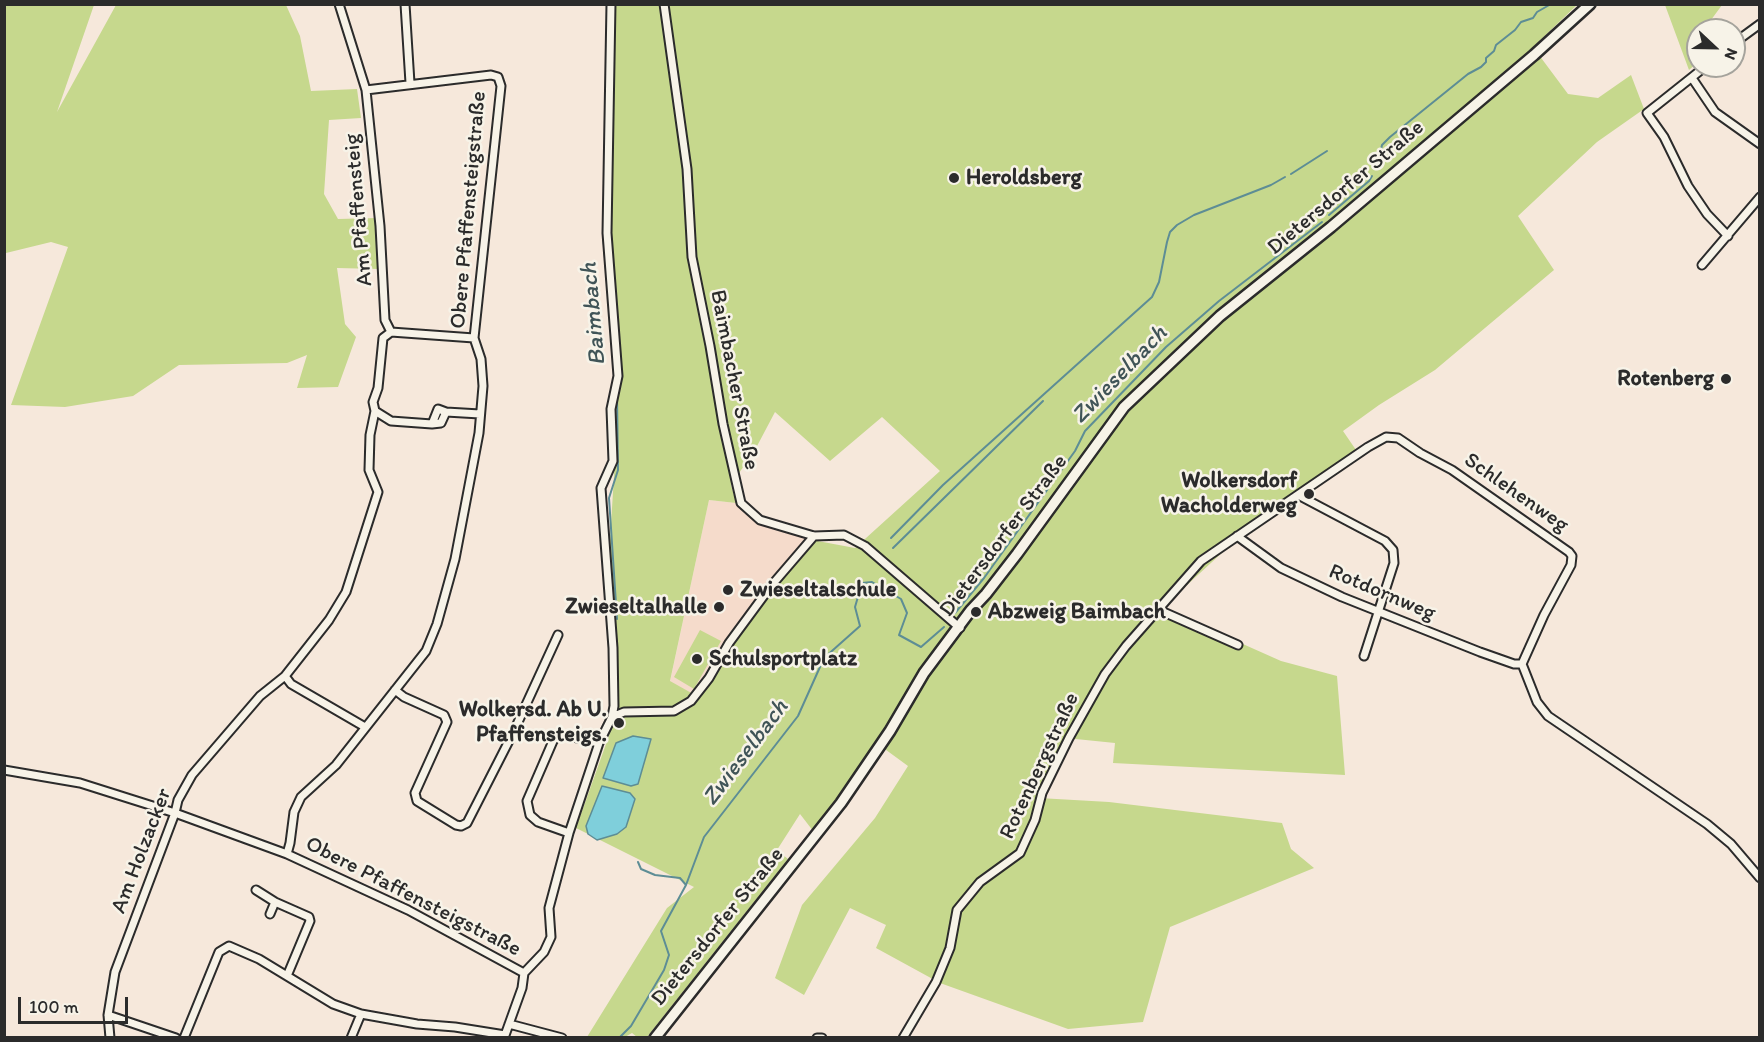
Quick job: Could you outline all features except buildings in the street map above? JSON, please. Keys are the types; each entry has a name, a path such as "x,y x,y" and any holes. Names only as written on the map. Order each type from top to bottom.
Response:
{"street":[{"name":"Am Pfaffensteig","path":"339,4 366,90 380,226 385,320 391,332"},
{"path":"405,4 410,83"},
{"path":"184,1038 219,952 230,946 259,959 333,1004 361,1014 504,1036 522,988 524,973 544,952 551,938 549,908 569,833 598,743 612,717 614,706 613,648 601,488 613,461 611,409 618,376 607,233 611,4"},
{"name":"Baimbacher Straße","path":"664,4 687,168 692,257 723,424 741,502 760,520 814,536 844,536 865,546 960,628"},
{"name":"Dietersdorfer Straße","path":"656,1038 841,803 890,731 924,673 1017,554 1124,407 1220,316 1349,212 1534,55 1590,4"},
{"path":"1746,34 1760,24"},
{"name":"Obere Pfaffensteigstraße","path":"287,854 294,812 300,797 336,765 426,651 437,624 458,546 479,433 483,386 481,359 474,338 501,86 498,77 491,75 366,90"},
{"path":"1728,236 1707,213 1688,186 1664,137 1647,113 1692,78 1715,112 1760,144"},
{"path":"1702,265 1760,197"},
{"path":"391,332 474,338"},
{"name":"Am Holzacker","path":"110,1038 108,1015 115,972 178,800 192,775 260,696 285,676 329,620 346,592 378,492 369,470 370,435 383,338 391,332"},
{"path":"375,411 391,421 432,424 441,423 446,412 480,414"},
{"name":"Rotenbergstraße","path":"903,1038 936,982 950,948 957,910 980,882 1020,853 1035,820 1042,793 1069,738 1105,674 1126,646 1201,561 1368,447 1386,437 1398,438"},
{"name":"Schlehenweg","path":"1398,438 1452,470 1572,556 1571,565 1544,615 1522,664"},
{"path":"1298,495 1385,541 1393,550 1394,563 1364,656"},
{"path":"612,717 624,712 674,711 691,701 709,678 729,643 771,586 814,536"},
{"name":"Rotdornweg","path":"1238,536 1281,568 1379,613 1480,652 1514,664 1522,664"},
{"path":"1159,610 1238,645"},
{"path":"395,690 404,697 444,715 447,722 415,793 417,801 461,826 467,823 513,733 558,635"},
{"path":"1522,664 1537,702 1548,716 1707,824 1731,844 1760,878"},
{"path":"285,676 291,684 365,727"},
{"path":"569,833 538,822 530,814 527,801 557,736 568,736 598,743"},
{"name":"Obere Pfaffensteigstraße","path":"4,770 80,783 175,813 287,854 408,910 524,973"},
{"path":"256,890 275,902 309,917 310,921 287,976"},
{"path":"270,914 275,902"},
{"path":"351,1038 361,1014"},
{"path":"108,1015 176,1038"},
{"path":"509,1024 562,1038"},
{"path":"817,1038 822,1038"}],"shaded area":[{"name":"Zwieseltalschule","path":"709,500 736,503 757,521 807,539 695,695 670,682"}],"green space":[{"path":"5,5 94,5 57,112 116,5 286,5 300,36 311,91 357,89 361,118 329,120 324,194 338,219 377,218 379,269 337,268 345,324 356,337 338,387 297,388 307,355 287,363 179,365 133,396 65,407 11,405 68,247 51,242 6,253 5,258"},
{"path":"612,5 1577,5 1533,47 1568,94 1598,98 1631,75 1644,109 1597,142 1518,216 1554,270 1435,370 1343,431 1356,450 1237,539 1162,608 1281,661 1337,676 1345,775 1113,763 1115,743 1066,738 1049,770 1039,798 1109,802 1282,823 1291,849 1314,868 1170,927 1143,1022 1068,1029 940,983 876,948 886,925 850,908 804,995 775,978 802,905 875,818 908,766 882,747 817,836 800,814 777,850 788,859 647,1037 637,1037 632,1033 625,1037 587,1037 667,908 694,887 576,828 616,716 618,649 609,556 616,444 618,341 605,235","holes":["775,412 830,461 882,417 940,471 855,548 807,539 695,695 670,681 709,500 736,503 731,485 756,448"]},
{"path":"1665,5 1722,5 1712,18 1686,18 1686,62"},
{"name":"Schulsportplatz","path":"700,630 721,641 694,689 674,677"}],"water":[{"path":"633,736 651,739 638,784 631,786 603,778 616,743"},
{"path":"602,786 630,793 635,799 626,827 617,834 597,840 588,834 586,826"}],"waterway":[{"name":"Zwieselbach","path":"1380,154 1382,145 1390,137 1468,74 1481,67 1496,45 1515,30 1521,22 1533,18 1537,12 1551,4"},
{"path":"1291,174 1327,151"},
{"name":"Zwieselbach","path":"1329,215 1372,176"},
{"path":"891,538 943,485 1152,297 1159,282 1170,232 1177,225 1194,215 1271,185 1285,177"},
{"name":"Baimbach","path":"604,217 603,234 615,379"},
{"name":"Zwieselbach","path":"955,613 984,578 1075,451 1085,431 1166,347 1219,301 1322,222"},
{"name":"Baimbach","path":"617,397 618,470 609,498 617,619"},
{"path":"893,548 1043,401"},
{"name":"Zwieselbach","path":"619,1038 631,1026 664,970 669,955 661,931 686,885 704,837 798,716 824,658 860,626 855,607 862,583 872,582 901,599 907,613 899,635 921,647 944,627"},
{"name":"Baimbach","path":"638,862 641,869 655,875 680,878 686,885"}],"place":[{"name":"Heroldsberg","path":"954,178"},
{"name":"Rotenberg","path":"1726,379"},
{"name":"Wolkersdorf Wacholderweg","path":"1309,494"},
{"name":"Zwieseltalschule","path":"728,590"},
{"name":"Zwieseltalhalle","path":"719,607"},
{"name":"Abzweig Baimbach","path":"976,612"},
{"name":"Schulsportplatz","path":"697,659"},
{"name":"Wolkersd. Ab U. Pfaffensteigs.","path":"619,723"}]}
